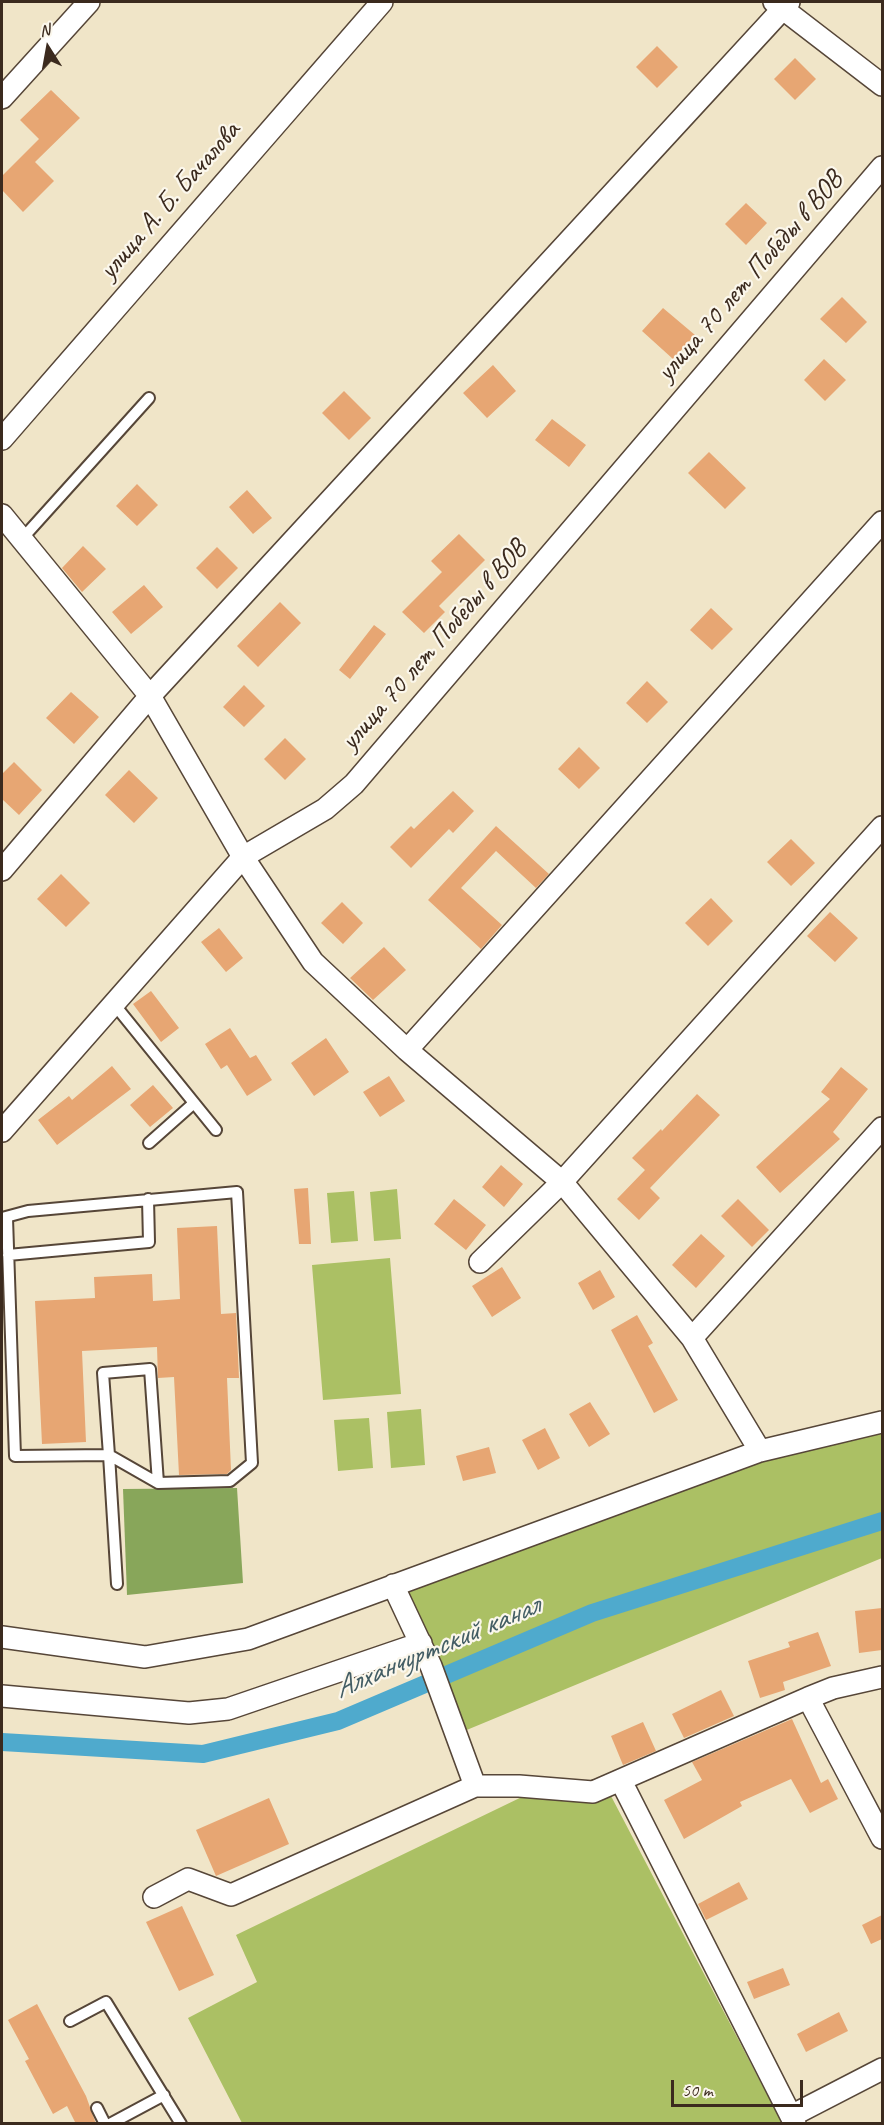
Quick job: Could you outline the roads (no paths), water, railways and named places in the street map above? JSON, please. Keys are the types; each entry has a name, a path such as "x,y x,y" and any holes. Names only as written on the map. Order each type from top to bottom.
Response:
{"street":[{"path":"2,98 89,2"},
{"name":"улица А. Б. Бачалова","path":"2,439 382,2"},
{"path":"2,870 150,696 782,4 882,85"},
{"name":"улица 70 лет Победы в ВОВ","path":"2,1131 243,857 325,809 354,784 882,167"},
{"path":"2,515 150,696 243,857 313,962 407,1050 562,1182 692,1338 760,1451"},
{"path":"407,1050 882,522"},
{"path":"480,1262 562,1182 882,827"},
{"path":"692,1338 882,1128"},
{"path":"2,1637 145,1657 248,1639 760,1451 882,1422"},
{"path":"393,1585 431,1666 475,1785"},
{"path":"2,1696 189,1713 228,1709 421,1643"},
{"path":"154,1897 188,1879 231,1895 475,1785 593,1792 833,1688 882,1677"},
{"path":"808,1698 882,1839"},
{"path":"621,1781 793,2120 882,2069"}],"lane":[{"path":"21,540 149,398"},
{"path":"114,1004 216,1130"},
{"path":"148,1143 194,1103"},
{"path":"237,1192 252,1463 230,1481 158,1483 109,1455 15,1456 8,1255 4,1218 28,1210 237,1192"},
{"path":"8,1255 149,1242 148,1199"},
{"path":"117,1584 104,1372 150,1369 158,1483"},
{"path":"70,2021 106,2002 182,2124"},
{"path":"97,2108 108,2124 164,2095"}],"waterway":[{"name":"Алханчуртский канал","path":"2,1742 203,1754 338,1721 592,1613 882,1521"}]}
